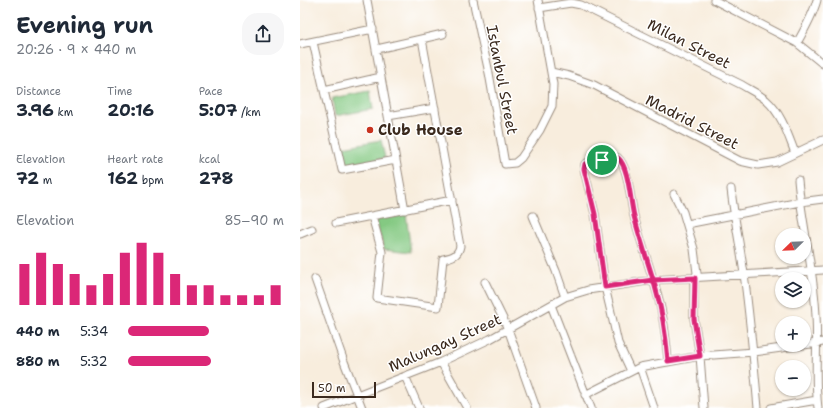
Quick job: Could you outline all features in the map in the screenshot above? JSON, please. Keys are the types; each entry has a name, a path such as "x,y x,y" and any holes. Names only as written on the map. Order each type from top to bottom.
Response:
{"street":[{"path":"367,0 405,210"},
{"name":"Istanbul Street","path":"473,0 489,73 505,164 515,163 521,158 547,118 552,106 553,95 551,72"},
{"path":"538,0 551,72"},
{"path":"714,0 797,43 823,64"},
{"path":"797,43 807,25 817,0"},
{"name":"Milan Street","path":"539,8 571,3 581,4 742,85 766,101 778,114 784,124 795,153"},
{"path":"300,44 373,29"},
{"path":"376,49 443,34"},
{"path":"372,216 382,252 377,298 438,307 443,259 456,255 460,246 422,39"},
{"path":"313,42 342,170 396,160"},
{"name":"Madrid Street","path":"551,72 594,86 740,161 758,165 777,162 823,140"},
{"path":"324,90 382,77"},
{"path":"388,116 435,108"},
{"path":"631,371 618,343 605,287 595,214 585,176 585,164 612,157 621,160 626,174 637,229 653,280 665,333 668,361"},
{"path":"798,180 820,343 817,400 818,408"},
{"path":"731,189 754,352 758,408"},
{"path":"674,194 683,212 694,249 697,273 695,278 694,319 700,356 704,408"},
{"path":"687,224 800,202 823,199"},
{"path":"336,223 452,200"},
{"path":"533,216 556,271 564,296"},
{"path":"300,234 312,229"},
{"name":"Malungay Street","path":"324,408 441,362 508,329 564,296 605,287 653,280 744,276 823,270"},
{"path":"315,279 356,396 362,408"},
{"path":"485,282 508,329 536,408"},
{"path":"551,305 591,408"},
{"path":"585,395 640,367 700,356 775,349"},
{"path":"441,362 467,408"},
{"path":"640,367 654,408"},
{"path":"405,376 419,408"},
{"path":"771,408 817,400"}],"green space":[{"path":"370,91 373,109 335,116 332,98"},
{"path":"381,140 385,158 346,166 343,147"},
{"path":"406,214 411,252 384,249 375,220"}],"place":[{"name":"Club House","path":"370,130"}],"route":[{"path":"602,160 587,163 585,164 584,169 595,214 605,287 653,280 695,278 693,298 694,319 700,356 668,361 661,309 655,286 653,280 646,260 633,215 624,167 621,160 618,158 612,157 602,160"}]}
